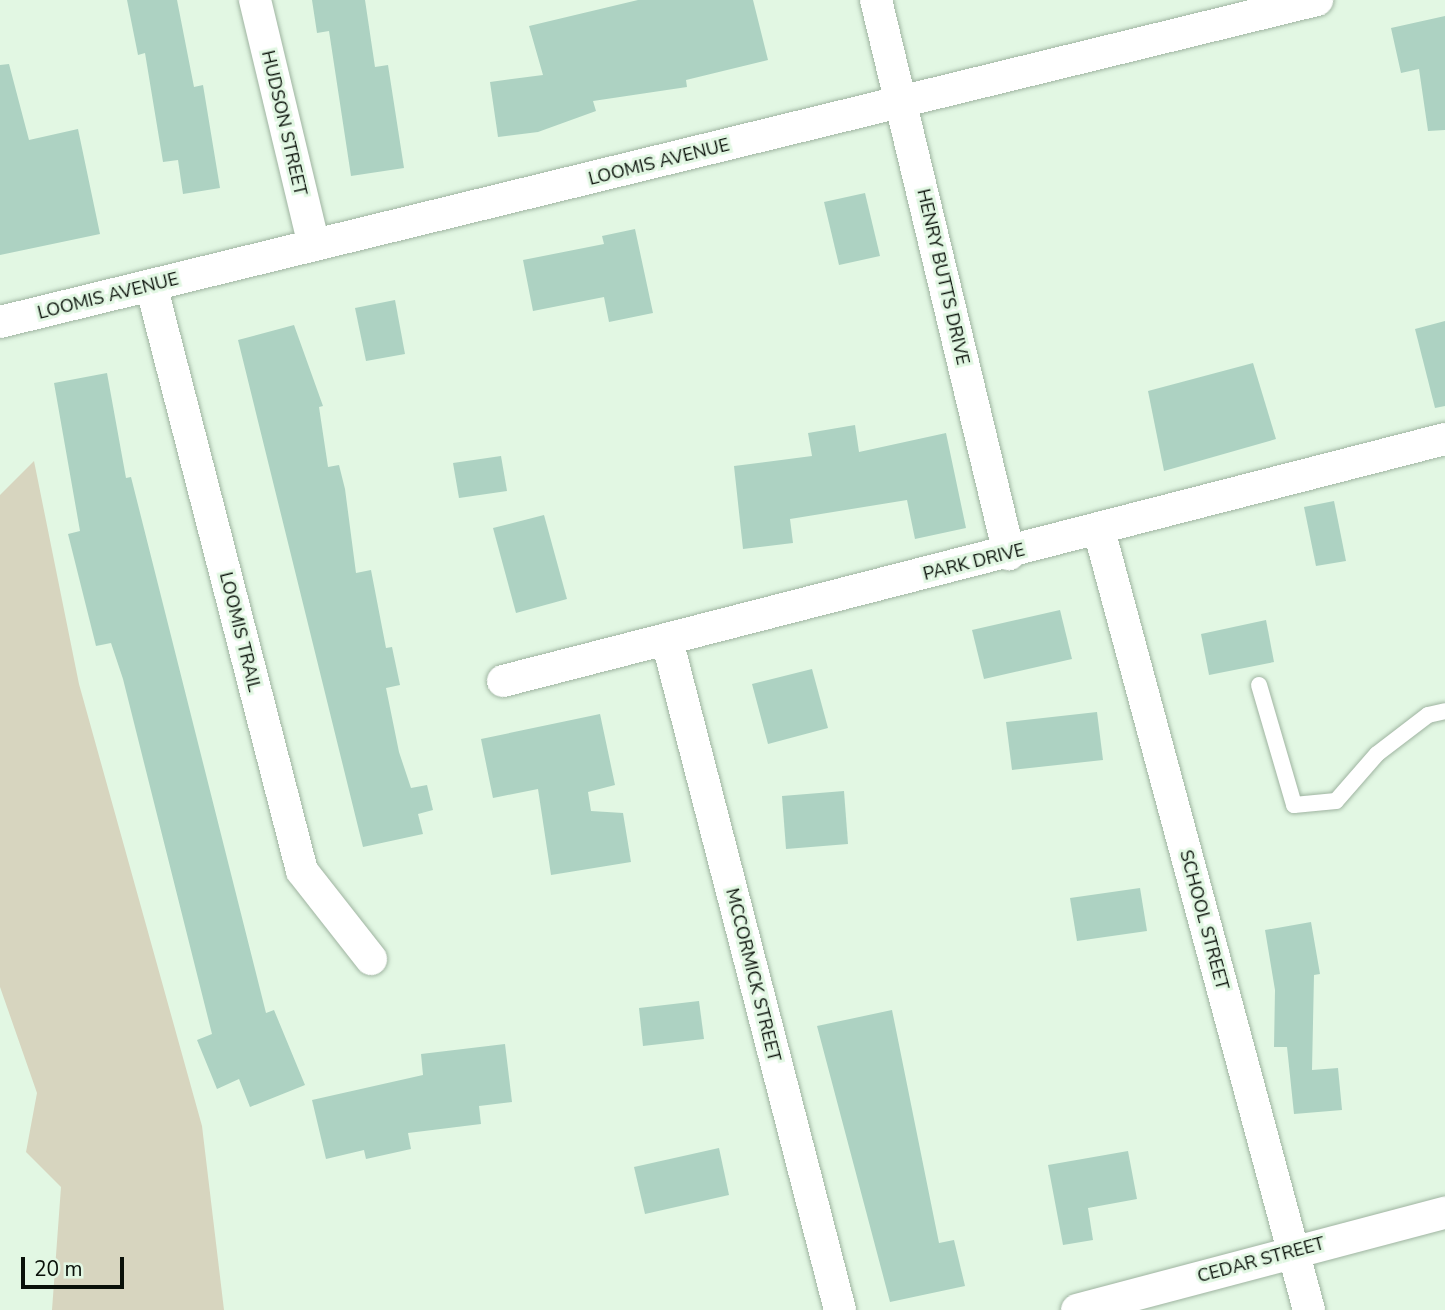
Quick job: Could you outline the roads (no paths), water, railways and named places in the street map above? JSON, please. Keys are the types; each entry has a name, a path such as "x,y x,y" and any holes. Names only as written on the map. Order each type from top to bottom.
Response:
{"street":[{"name":"HUDSON STREET","path":"255,0 314,246"},
{"name":"HENRY BUTTS DRIVE","path":"876,0 1009,554"},
{"name":"LOOMIS AVENUE","path":"0,322 1317,0"},
{"name":"LOOMIS TRAIL","path":"151,285 302,871 371,959"},
{"name":"PARK DRIVE","path":"503,681 1009,554 1445,439"},
{"name":"SCHOOL STREET","path":"1099,530 1309,1310"},
{"name":"MCCORMICK STREET","path":"667,640 840,1310"},
{"name":"CEDAR STREET","path":"1077,1310 1293,1250 1445,1213"}],"lane":[{"path":"1259,685 1294,805 1336,801 1377,754 1428,715 1445,711"}]}
